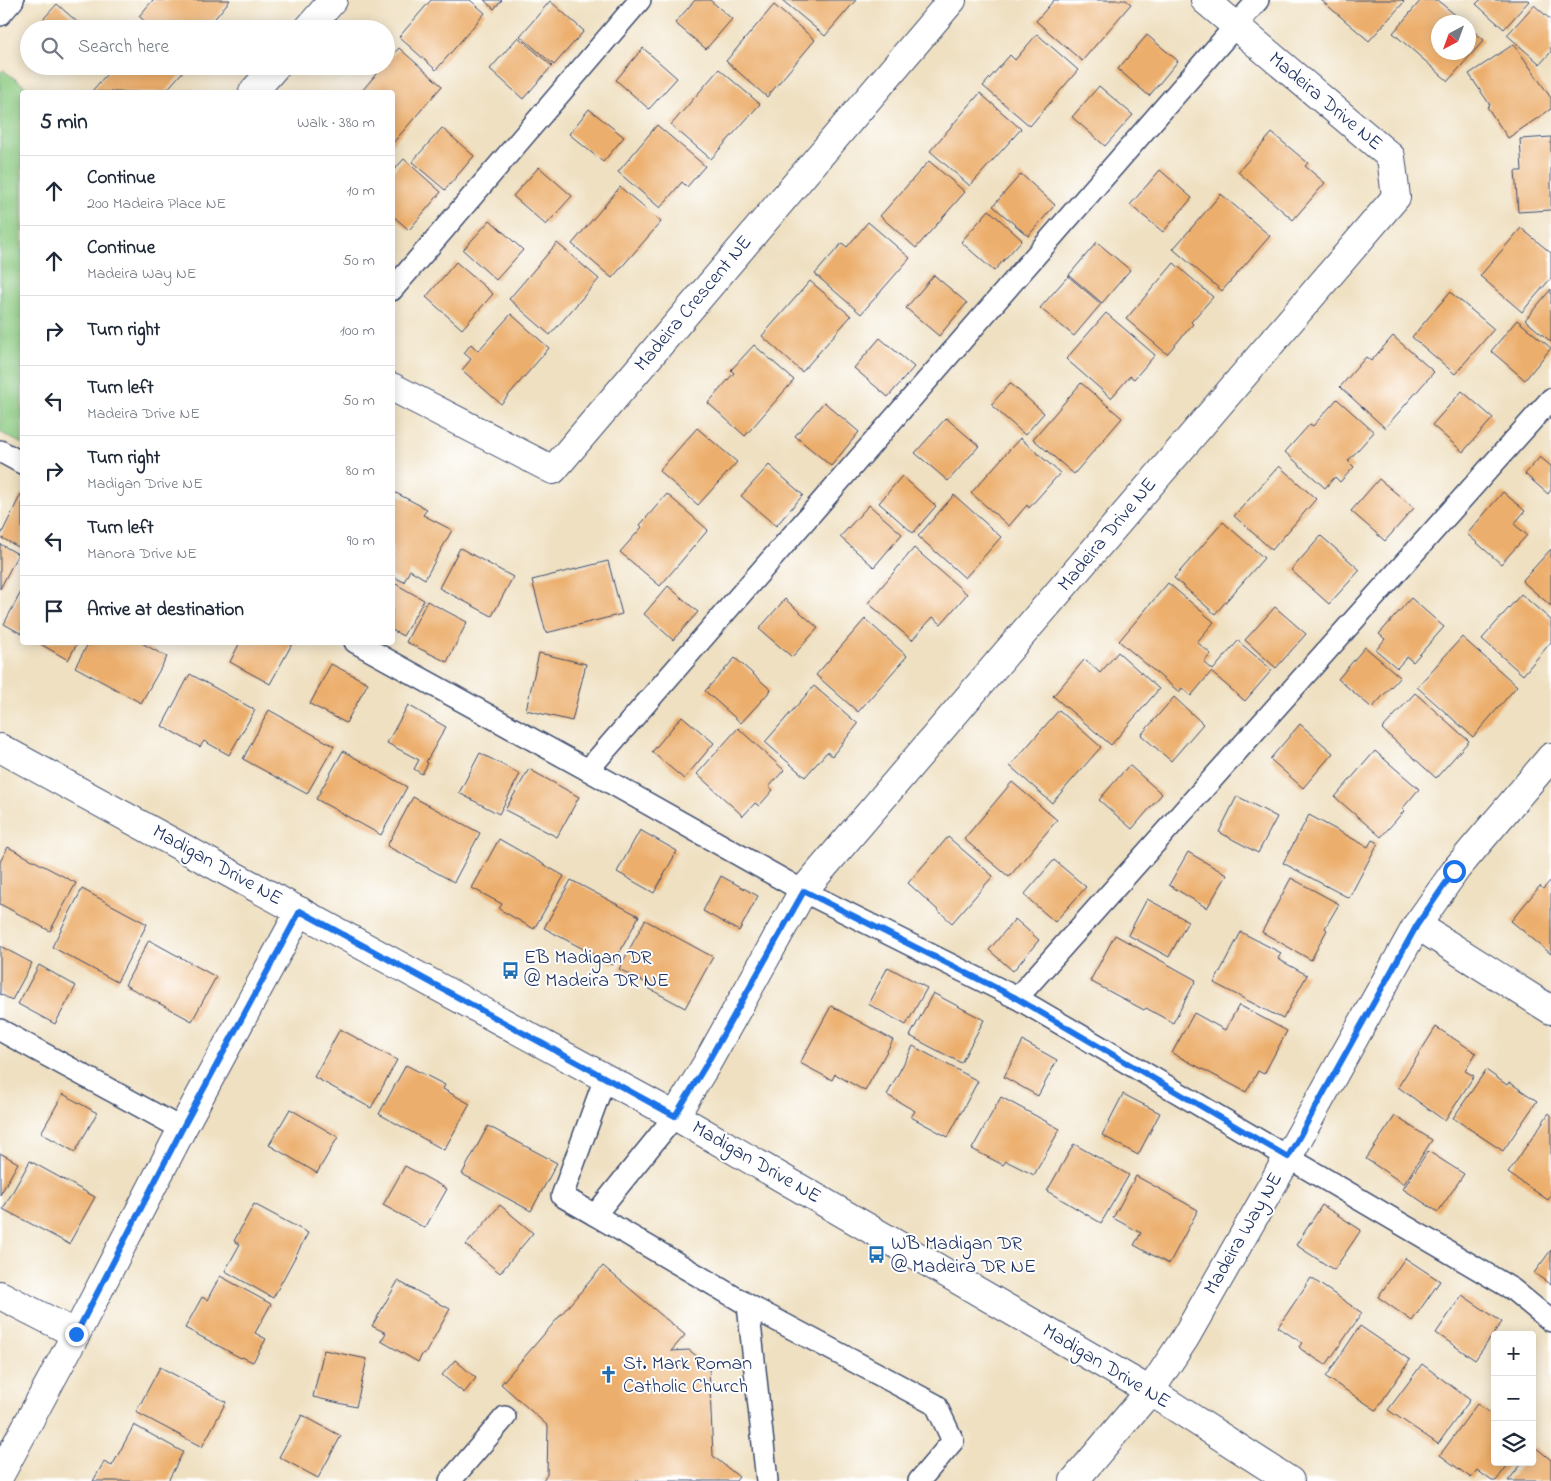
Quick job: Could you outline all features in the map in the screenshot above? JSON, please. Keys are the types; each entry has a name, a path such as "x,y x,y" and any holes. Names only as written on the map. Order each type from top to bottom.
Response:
{"street":[{"path":"315,20 332,0"},
{"name":"Madeira Crescent NE","path":"395,389 553,470 952,0"},
{"name":"Madeira Drive NE","path":"675,1116 706,1065 804,891 1396,197 1390,157 1205,0"},
{"path":"255,90 268,75"},
{"name":"Madigan Drive NE","path":"0,748 675,1116 1150,1392 1290,1481"},
{"name":"Madeira Way NE","path":"1074,1481 1150,1392 1185,1338 1417,925 1457,868 1551,757"},
{"path":"0,1475 76,1334 182,1129 300,911"},
{"path":"1417,925 1551,1010"},
{"path":"0,1295 76,1334"}],"lane":[{"path":"0,15 13,0"},
{"path":"395,286 640,0"},
{"path":"588,770 1258,0"},
{"path":"1016,998 1551,399"},
{"path":"0,451 20,462"},
{"path":"360,645 804,891 1016,998 1512,1289 1551,1321"},
{"path":"0,1030 182,1129"},
{"path":"605,1078 562,1196 748,1305 936,1406 953,1441 919,1481"},
{"path":"595,1215 675,1116"},
{"path":"748,1305 767,1481"},
{"path":"450,1481 505,1417"}],"green space":[{"path":"3,70 30,90 20,90 20,443 0,432 0,74"}],"building":[{"path":"153,0 230,0 214,20 143,20 139,16"},
{"path":"431,0 470,0 485,13 436,70 399,37"},
{"path":"484,0 502,0 494,9"},
{"path":"695,0 710,0 732,19 706,49 675,23"},
{"path":"782,0 856,0 825,36"},
{"path":"1054,0 1126,0 1131,4 1082,61 1036,21"},
{"path":"1321,0 1402,0 1404,2 1369,41"},
{"path":"1421,0 1437,0 1455,15 1431,15 1431,60 1466,60 1448,81 1393,33"},
{"path":"1480,0 1529,1 1504,29 1476,4"},
{"path":"550,1 584,31 554,65 520,36"},
{"path":"57,4 75,20 42,20"},
{"path":"774,5 815,40 767,97 726,61"},
{"path":"1534,5 1551,20 1551,52 1540,64 1507,35"},
{"path":"1037,34 1078,70 1030,126 983,86 1010,55 1015,60"},
{"path":"1476,34 1484,40 1476,49"},
{"path":"1147,35 1178,61 1149,96 1118,69"},
{"path":"518,37 552,66 523,99 490,69"},
{"path":"1514,44 1551,98 1551,109 1508,138 1487,107 1490,105 1469,74"},
{"path":"399,48 442,86 395,141 395,90 363,90 375,75 395,75 395,53"},
{"path":"643,48 677,78 649,109 616,80"},
{"path":"719,69 760,104 711,159 671,125"},
{"path":"106,75 180,75 167,90 93,90"},
{"path":"1099,86 1133,115 1105,146 1072,117"},
{"path":"980,93 1021,129 970,186 930,151"},
{"path":"589,109 624,137 603,162 569,134"},
{"path":"657,125 705,166 687,187 682,182 660,208 618,172"},
{"path":"442,128 474,156 445,190 412,162"},
{"path":"1272,133 1308,163 1305,166 1325,183 1293,220 1238,172"},
{"path":"1551,137 1551,210 1518,212 1515,171 1522,171 1520,139"},
{"path":"404,159 441,192 409,230 395,218 395,169"},
{"path":"929,161 965,192 916,248 880,216"},
{"path":"539,167 572,196 546,225 513,196"},
{"path":"1160,170 1192,198 1163,232 1130,205"},
{"path":"1021,174 1055,205 1028,236 993,206"},
{"path":"620,187 661,222 612,278 572,244"},
{"path":"1221,194 1270,236 1222,291 1173,249"},
{"path":"989,210 1022,240 994,271 961,242"},
{"path":"490,220 523,250 496,280 463,250"},
{"path":"868,222 910,258 861,314 815,274 842,243 847,247"},
{"path":"1521,228 1551,253 1551,278 1522,312 1480,276"},
{"path":"1097,242 1130,270 1102,303 1069,275"},
{"path":"557,243 599,279 550,335 509,299"},
{"path":"456,262 493,294 462,329 426,297"},
{"path":"1174,263 1213,297 1167,354 1126,319"},
{"path":"934,275 967,303 939,336 906,308"},
{"path":"1068,276 1101,304 1074,336 1040,308"},
{"path":"810,281 851,316 802,372 762,336"},
{"path":"1551,289 1551,342 1525,320"},
{"path":"1450,292 1494,329 1455,374 1412,337"},
{"path":"1106,313 1155,355 1134,379 1130,376 1111,398 1066,359"},
{"path":"511,314 549,348 501,404 462,370 471,359 464,353 471,344 478,351"},
{"path":"1517,320 1551,348 1525,380 1491,351"},
{"path":"1393,336 1434,372 1385,428 1340,387 1366,357 1371,361"},
{"path":"880,338 914,367 888,397 854,368"},
{"path":"754,345 794,380 745,436 708,403 734,373 731,370"},
{"path":"1010,383 1044,413 1025,435 991,405"},
{"path":"1081,383 1122,418 1074,474 1033,439"},
{"path":"1462,391 1493,418 1463,452 1432,425"},
{"path":"1337,399 1374,432 1348,461 1354,467 1340,482 1335,477 1325,488 1285,452 1310,424 1313,426"},
{"path":"824,402 859,432 831,466 795,436"},
{"path":"946,418 979,446 948,481 915,453"},
{"path":"697,428 737,462 698,505 659,471"},
{"path":"1020,438 1060,473 1029,508 1027,505 1009,526 971,493"},
{"path":"1540,457 1551,466 1551,490 1548,494 1525,474"},
{"path":"769,465 803,495 776,526 741,496"},
{"path":"1279,466 1316,499 1272,550 1234,516"},
{"path":"902,476 936,506 913,533 879,503"},
{"path":"1379,479 1414,508 1385,541 1351,511"},
{"path":"1503,492 1525,511 1514,524 1527,535 1501,564 1467,534"},
{"path":"395,493 427,509 423,515 452,530 425,579 410,570 404,582 395,578"},
{"path":"667,494 708,530 660,586 620,552"},
{"path":"954,495 1001,537 965,578 918,536"},
{"path":"20,496 20,548 0,537"},
{"path":"869,505 902,534 874,567 840,537"},
{"path":"1223,522 1264,558 1215,614 1174,578"},
{"path":"1321,536 1360,570 1329,604 1291,570"},
{"path":"0,544 18,554 0,589"},
{"path":"460,548 513,577 492,616 439,588"},
{"path":"914,548 967,594 941,624 933,617 912,640 868,603"},
{"path":"1551,549 1551,606 1522,581"},
{"path":"608,561 622,614 546,633 532,580"},
{"path":"1168,583 1214,622 1197,642 1211,654 1204,662 1213,670 1238,641 1272,670 1245,701 1211,672 1191,696 1182,688 1179,692 1119,641"},
{"path":"395,584 424,600 403,636 395,632"},
{"path":"668,586 698,612 673,640 644,614"},
{"path":"20,594 20,633 4,624"},
{"path":"1521,594 1551,620 1551,642 1523,675 1482,639"},
{"path":"1411,598 1444,627 1413,662 1407,657 1397,668 1376,650 1385,639 1379,634"},
{"path":"785,599 818,628 792,657 759,629"},
{"path":"427,601 467,622 447,662 406,642"},
{"path":"1275,607 1306,634 1276,668 1245,640"},
{"path":"865,619 907,656 858,712 816,675"},
{"path":"1462,637 1517,686 1473,737 1417,687"},
{"path":"42,645 76,645 68,660"},
{"path":"87,645 145,645 167,657 141,703 75,667"},
{"path":"238,645 291,645 270,684 230,662"},
{"path":"1365,647 1400,677 1372,708 1338,679"},
{"path":"1118,652 1159,689 1111,745 1053,696 1085,659 1100,673"},
{"path":"539,653 586,664 572,721 526,710"},
{"path":"735,658 771,690 741,723 705,691"},
{"path":"331,664 368,683 346,723 310,704"},
{"path":"190,674 255,710 229,755 204,741 200,747 162,726"},
{"path":"814,686 858,724 832,756 827,752 805,777 765,742"},
{"path":"1415,693 1469,741 1436,778 1382,729"},
{"path":"1174,697 1203,724 1171,761 1141,735"},
{"path":"408,705 446,727 426,762 428,763 422,774 414,769 419,760 387,743"},
{"path":"269,710 334,746 307,794 243,759"},
{"path":"1059,710 1101,747 1052,803 1010,766"},
{"path":"682,716 714,743 684,779 652,752"},
{"path":"1300,724 1333,753 1303,788 1270,759"},
{"path":"738,728 784,770 769,787 773,790 759,806 755,803 743,816 697,774"},
{"path":"343,751 407,787 381,835 316,799"},
{"path":"1375,751 1419,789 1402,809 1404,811 1381,837 1335,797"},
{"path":"480,753 520,774 499,814 459,793"},
{"path":"1129,765 1162,794 1132,829 1099,800"},
{"path":"529,769 579,797 557,837 505,810"},
{"path":"1012,782 1057,820 1009,877 964,839"},
{"path":"1237,796 1277,817 1258,853 1219,832"},
{"path":"413,797 480,833 454,882 387,846"},
{"path":"1309,815 1368,847 1372,840 1378,843 1349,898 1283,863"},
{"path":"640,830 677,851 654,893 617,872"},
{"path":"948,837 993,876 952,923 908,883"},
{"path":"499,839 564,876 534,929 499,909 502,904 472,888"},
{"path":"8,847 76,883 50,931 0,904 0,862"},
{"path":"1188,852 1227,875 1207,908 1169,885"},
{"path":"1054,860 1086,887 1055,922 1024,895"},
{"path":"721,876 758,896 739,931 703,911"},
{"path":"1291,878 1339,904 1325,928 1327,930 1311,960 1262,932"},
{"path":"571,880 639,916 613,965 544,928"},
{"path":"1551,880 1551,954 1511,921 1540,886 1543,889"},
{"path":"82,889 147,924 117,982 52,947"},
{"path":"1147,899 1188,921 1169,957 1128,935"},
{"path":"1015,919 1039,940 1013,971 989,950"},
{"path":"645,920 713,957 685,1008 648,988 650,985 619,969"},
{"path":"1241,932 1281,953 1278,959 1307,975 1283,1019 1214,983"},
{"path":"1115,935 1196,980 1173,1023 1090,981"},
{"path":"149,940 216,977 192,1021 125,985"},
{"path":"0,946 32,963 12,1000 0,994"},
{"path":"39,965 76,986 55,1024 18,1004"},
{"path":"888,967 927,988 906,1025 868,1004"},
{"path":"933,993 984,1020 961,1063 910,1036"},
{"path":"1239,1005 1287,1031 1264,1074 1258,1071 1246,1092 1172,1053 1194,1013 1225,1030"},
{"path":"831,1006 893,1040 865,1091 835,1074 832,1080 800,1063"},
{"path":"1436,1027 1476,1053 1465,1071 1474,1076 1445,1121 1398,1087"},
{"path":"340,1029 397,1060 371,1108 314,1077"},
{"path":"1023,1041 1057,1060 1038,1096 1004,1077"},
{"path":"913,1046 978,1081 948,1137 911,1117 915,1111 887,1095"},
{"path":"406,1065 445,1085 443,1089 470,1104 444,1150 379,1114"},
{"path":"1486,1070 1507,1085 1509,1082 1537,1101 1503,1151 1453,1118"},
{"path":"63,1094 97,1113 75,1152 41,1133"},
{"path":"1123,1094 1160,1113 1138,1155 1102,1135"},
{"path":"1001,1097 1060,1129 1034,1175 1006,1161 1003,1165 972,1149"},
{"path":"290,1109 338,1137 317,1173 269,1145"},
{"path":"1549,1113 1551,1115 1551,1196 1548,1200 1508,1173"},
{"path":"1395,1116 1432,1140 1404,1184 1366,1159"},
{"path":"488,1126 557,1163 531,1211 462,1174"},
{"path":"1074,1144 1129,1175 1101,1223 1047,1191"},
{"path":"1428,1151 1464,1174 1438,1212 1403,1189"},
{"path":"0,1153 18,1163 0,1195"},
{"path":"30,1161 95,1197 69,1244 3,1209"},
{"path":"405,1166 447,1189 425,1228 383,1205"},
{"path":"1136,1176 1198,1210 1169,1264 1134,1245 1141,1233 1113,1218"},
{"path":"254,1204 308,1233 273,1298 225,1271 240,1244 234,1241"},
{"path":"500,1205 533,1233 500,1273 466,1245"},
{"path":"1322,1205 1361,1230 1334,1270 1296,1245"},
{"path":"1551,1250 1551,1285 1534,1273"},
{"path":"1405,1258 1440,1281 1412,1321 1378,1297"},
{"name":"St. Mark Roman Catholic Church","path":"603,1266 685,1335 671,1351 689,1350 709,1366 713,1456 739,1477 736,1481 542,1481 547,1475 548,1426 501,1384"},
{"path":"220,1276 271,1304 255,1333 266,1339 253,1362 241,1358 185,1328 202,1297 207,1300"},
{"path":"1311,1278 1362,1313 1326,1365 1302,1350 1299,1347 1302,1343 1278,1327"},
{"path":"398,1281 450,1309 425,1354 423,1353 418,1362 381,1341 386,1333 372,1326"},
{"path":"1462,1295 1502,1322 1496,1331 1491,1331 1491,1337 1475,1360 1436,1333"},
{"path":"1360,1326 1410,1360 1376,1410 1326,1377"},
{"path":"324,1350 367,1359 356,1407 313,1397"},
{"path":"455,1360 476,1378 464,1393 442,1375"},
{"path":"1422,1364 1470,1400 1438,1444 1388,1410"},
{"path":"160,1367 226,1402 202,1447 136,1412"},
{"path":"1477,1404 1491,1413 1491,1466 1507,1466 1496,1481 1492,1481 1477,1470 1471,1478 1440,1455"},
{"path":"302,1415 341,1436 318,1478 279,1457"},
{"path":"134,1425 183,1452 168,1481 93,1481 104,1462 112,1466"},
{"path":"1536,1448 1551,1460 1551,1481 1508,1481 1520,1466 1536,1466"}],"place":[{"name":"EB Madigan DR @ Madeira DR NE","path":"510,970"},
{"name":"WB Madigan DR @ Madeira DR NE","path":"877,1255"},
{"name":"St. Mark Roman Catholic Church","path":"609,1375"}],"route":[{"path":"76,1334 182,1129 300,911 675,1116 706,1065 804,891 1016,998 1288,1157 1417,925 1454,871"}]}
